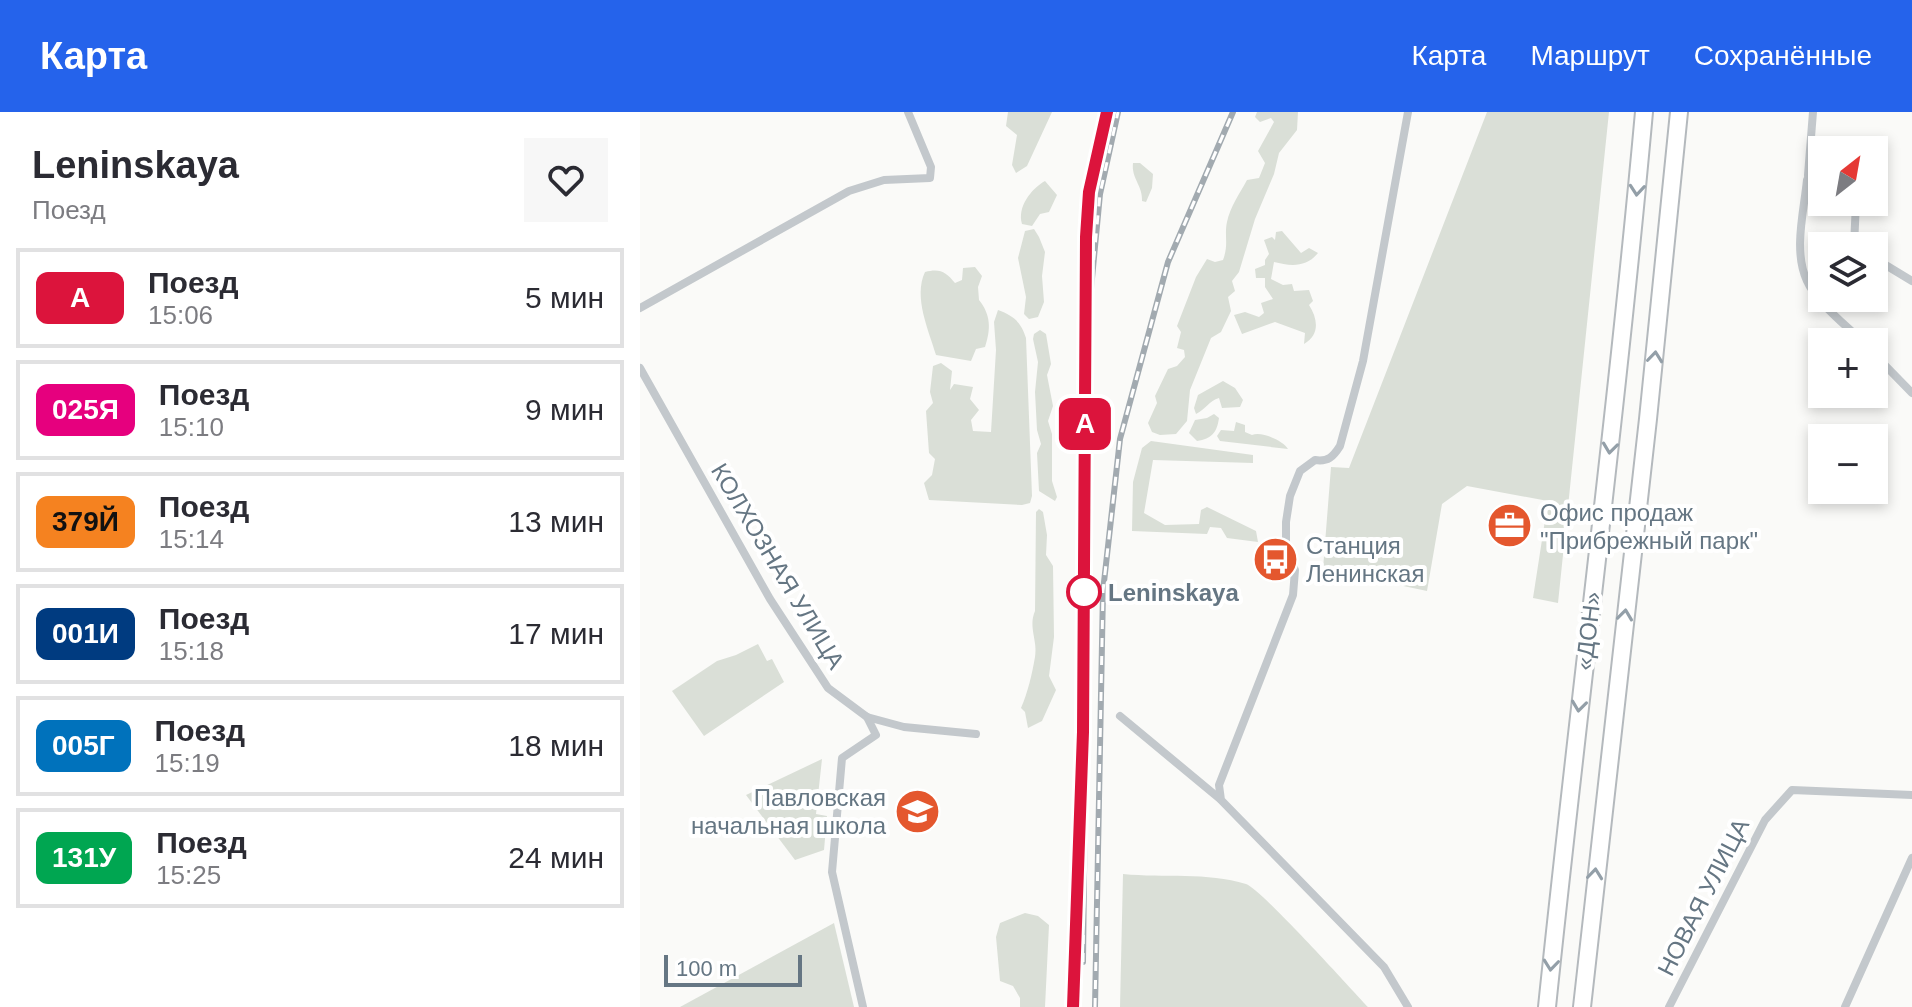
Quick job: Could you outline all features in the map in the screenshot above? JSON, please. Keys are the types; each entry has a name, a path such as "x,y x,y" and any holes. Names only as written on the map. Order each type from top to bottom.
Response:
{"highway":[{"name":"«ДОН»","path":"1547,1007 1576,729 1615,415 1644,112"},
{"name":"«ДОН»","path":"1582,1007 1679,112"}],"street":[{"path":"640,308 849,191 884,180 930,178 931,167 908,112"},
{"path":"1221,800 1219,785 1224,770 1293,595 1295,570 1286,549 1290,496 1300,471 1315,460 1332,458 1340,446 1363,361 1408,112"},
{"path":"1813,112 1801,243 1803,268 1813,291 1849,328"},
{"path":"1888,266 1912,281"},
{"name":"КОЛХОЗНАЯ УЛИЦА","path":"640,368 785,623 828,688 867,717 904,727 976,734"},
{"path":"1888,368 1912,393"},
{"path":"1120,716 1221,800 1384,967 1408,1007"},
{"path":"863,1007 832,872 842,758 876,735 867,717"},
{"name":"НОВАЯ УЛИЦА","path":"1669,1007 1765,820 1792,790 1912,795"},
{"path":"1845,1007 1912,858"}],"shaded area":[{"path":"1008,112 1052,112 1027,166 1016,173 1012,165 1017,135 1006,126"},
{"path":"1257,112 1298,112 1297,130 1279,153 1239,272 1232,281 1235,291 1228,297 1231,311 1221,332 1211,338 1190,390 1187,421 1176,434 1160,435 1152,432 1148,423 1157,403 1155,396 1168,369 1177,366 1185,357 1184,350 1177,348 1181,332 1177,326 1196,277 1207,259 1215,262 1223,260 1230,211 1247,180 1259,178 1265,163 1258,151 1274,122 1271,118 1260,122 1255,117"},
{"path":"1487,112 1609,112 1558,603 1533,598 1548,501 1467,486 1442,504 1427,591 1323,569 1331,467 1349,468"},
{"path":"1133,163 1140,163 1153,174 1152,188 1146,202 1142,201"},
{"path":"1045,181 1057,195 1049,212 1040,214 1032,226 1022,224 1026,199"},
{"path":"1034,229 1045,252 1042,276 1044,302 1038,317 1029,319 1024,314 1026,297 1018,258 1025,231"},
{"path":"1282,231 1301,253 1309,248 1318,253 1298,265 1274,262 1271,279 1283,285 1292,284 1294,291 1309,290 1313,301 1309,305 1316,326 1313,336 1304,344 1305,333 1275,322 1242,334 1234,315 1245,312 1259,317 1264,313 1261,303 1273,299 1265,287 1265,278 1256,278 1255,269 1265,265 1269,254 1264,240 1272,237 1275,240 1276,232"},
{"path":"975,267 982,276 978,287 979,300 989,322 985,347 976,349 971,361 936,355 921,303 925,272 942,272 955,283 962,280 963,268"},
{"path":"998,310 1016,320 1026,338 1030,503 929,500 924,483 932,475 935,459 929,453 926,411 933,403 930,392 933,366 941,363 952,371 950,390 954,384 973,387 970,399 979,410 971,420 973,431 991,432 996,350 994,322"},
{"path":"1040,330 1046,334 1051,364 1047,375 1053,406 1048,421 1052,434 1055,501 1039,491 1037,453 1041,444 1035,392 1038,362 1033,339"},
{"path":"1223,381 1235,388 1243,400 1240,407 1222,408 1219,398 1196,414 1194,408 1198,395"},
{"path":"1214,414 1219,418 1215,431 1210,437 1197,441 1189,433 1195,420"},
{"path":"1236,422 1245,425 1245,432 1272,438 1288,449 1220,441 1217,436 1221,430 1234,431"},
{"path":"1151,441 1253,455 1253,463 1153,460 1144,513 1165,525 1199,524 1201,510 1207,507 1256,531 1258,542 1227,538 1221,528 1210,527 1207,534 1132,531 1133,482 1142,448"},
{"path":"1039,509 1043,512 1047,535 1046,555 1053,566 1054,637 1049,676 1056,690 1042,721 1028,728 1025,712 1021,708 1036,651 1032,623 1035,611 1036,512"},
{"path":"758,644 767,661 772,659 784,682 704,736 672,691 717,661"},
{"path":"822,759 816,814 827,816 824,850 795,860 746,795"},
{"path":"1123,874 1201,877 1246,884 1286,920 1368,1007 1120,1007"},
{"path":"1025,913 1038,916 1049,925 1045,1007 1020,1007 1020,998 1013,986 1000,981 996,937 1000,923"},
{"path":"834,923 854,1007 680,1007"}],"railway":[{"path":"1083,962 1091,289 1100,194 1118,112"},
{"path":"1095,1007 1103,591 1120,439 1168,262 1233,112"},
{"path":"1073,1007 1074,946"}],"train":[{"name":"A","path":"1073,1007 1083,732 1086,237 1089,192 1107,112"}],"place":[{"name":"Офис продаж \"Прибрежный парк\"","path":"1509,526"},
{"name":"Станция Ленинская","path":"1275,559"},
{"name":"Leninskaya","path":"1084,592"},
{"name":"Павловская начальная школа","path":"917,811"}]}
